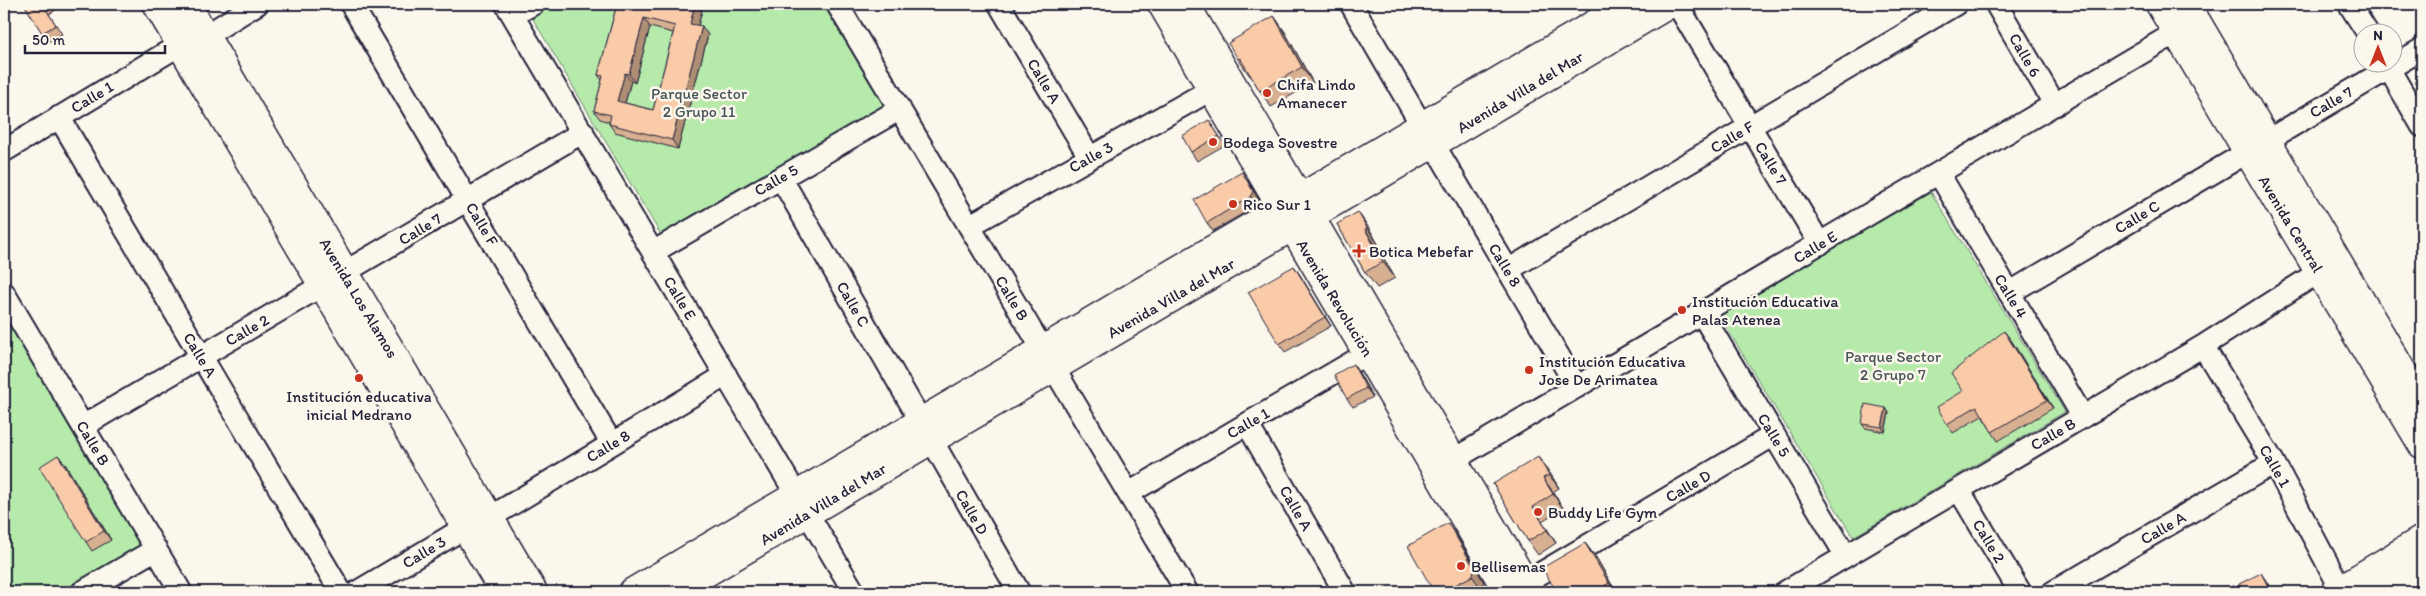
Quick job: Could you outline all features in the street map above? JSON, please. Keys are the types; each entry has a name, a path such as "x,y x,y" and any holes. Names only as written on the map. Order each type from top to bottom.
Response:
{"street":[{"name":"Avenida Los Alamos","path":"157,4 193,40 478,523 533,592"},
{"name":"Avenida Los Alamos","path":"186,4 193,40"},
{"path":"193,40 257,4"},
{"name":"Calle F","path":"351,4 612,444"},
{"path":"510,10 533,4"},
{"name":"Calle B","path":"837,4 1187,592"},
{"name":"Calle A","path":"999,4 1090,158"},
{"name":"Avenida Revolución","path":"1162,4 1212,89 1296,213 1453,460 1518,590"},
{"name":"Avenida Revolución","path":"1185,4 1368,353 1518,590"},
{"path":"1351,4 1428,135"},
{"name":"Avenida Villa del Mar","path":"1428,135 1629,4"},
{"name":"Avenida Villa del Mar","path":"673,592 802,505 1048,358 1428,135 1669,4"},
{"name":"Calle 7","path":"1677,4 1820,244"},
{"name":"Calle F","path":"1508,270 1956,4"},
{"name":"Calle 6","path":"1996,4 2055,106"},
{"name":"Avenida Central","path":"2160,4 2177,32 2418,387"},
{"name":"Avenida Central","path":"2186,4 2319,272 2422,444"},
{"path":"2350,4 2361,22"},
{"name":"Calle E","path":"510,10 854,592"},
{"name":"Calle E","path":"1453,460 2055,106 2177,32"},
{"name":"Calle 1","path":"4,151 193,40"},
{"name":"Calle 7","path":"2404,58 2422,49"},
{"name":"Calle 7","path":"2256,146 2377,72"},
{"path":"2390,72 2422,126"},
{"name":"Calle 3","path":"969,226 1212,89"},
{"name":"Calle 5","path":"653,252 900,109"},
{"name":"Calle A","path":"59,117 341,592"},
{"name":"Calle 7","path":"334,279 582,132"},
{"name":"Calle 8","path":"1428,135 1577,387"},
{"name":"Calle C","path":"2009,293 2256,146"},
{"name":"Calle 4","path":"1938,174 2083,417"},
{"name":"Calle C","path":"781,178 926,431"},
{"name":"Calle B","path":"1785,592 2203,346 2319,272"},
{"name":"Calle 2","path":"83,426 334,279"},
{"name":"Calle B","path":"4,293 9,315 83,426 182,592"},
{"name":"Calle 5","path":"1702,314 1846,556"},
{"name":"Calle 1","path":"2203,346 2274,463 2339,591"},
{"name":"Calle 1","path":"1129,493 1368,353"},
{"name":"Calle 8","path":"478,523 726,375"},
{"name":"Calle A","path":"1246,424 1346,592"},
{"name":"Calle D","path":"926,431 1019,592"},
{"name":"Calle D","path":"1518,590 1774,435"},
{"name":"Calle A","path":"2053,592 2274,463"},
{"name":"Calle 2","path":"1959,490 2020,592"},
{"name":"Avenida Villa del Mar","path":"633,592 802,505"},
{"name":"Avenida Los Alamos","path":"478,523 504,592"},
{"name":"Calle 3","path":"357,592 478,523"},
{"path":"2339,591 2422,540"},
{"path":"82,592 156,549"},
{"path":"2378,592 2422,566"}],"green space":[{"name":"Parque Sector 2 Grupo 11","path":"547,4 829,4 889,104 664,240 530,14"},
{"name":"Parque Sector 2 Grupo 7","path":"1931,192 2065,412 1853,537 1719,315"},
{"path":"11,325 142,546 63,592 4,592 4,329"}],"building":[{"path":"24,4 45,4 43,5 56,25 42,33"},
{"path":"617,4 695,4 690,24 702,26 672,140 609,124 611,115 594,111 603,76 598,75","holes":["644,18 675,26 653,110 617,101 625,73 629,74"]},
{"path":"1274,16 1302,67 1260,91 1240,58 1238,59 1228,43"},
{"path":"1209,120 1219,136 1191,152 1182,136"},
{"path":"1242,172 1253,191 1250,197 1207,223 1194,200"},
{"path":"1358,212 1383,262 1365,272 1337,224"},
{"path":"1294,266 1325,317 1279,344 1248,292"},
{"path":"2004,331 2047,400 1992,432 1977,406 1947,424 1937,407 1963,391 1951,373"},
{"path":"1353,364 1366,388 1347,399 1334,375"},
{"path":"1865,404 1886,408 1882,427 1862,424"},
{"path":"58,455 104,531 86,542 39,467"},
{"path":"1538,457 1549,475 1543,478 1553,494 1533,507 1547,530 1528,541 1493,484"},
{"path":"1448,523 1475,569 1472,576 1442,592 1434,592 1408,546"},
{"path":"1585,543 1609,583 1599,589 1600,592 1557,592 1542,568"},
{"path":"2261,573 2271,592 2244,592 2239,584"}],"place":[{"name":"Chifa Lindo Amanecer","path":"1267,93"},
{"name":"Bodega Sovestre","path":"1213,142"},
{"name":"Rico Sur 1","path":"1233,204"},
{"name":"Botica Mebefar","path":"1359,251"},
{"name":"Institución Educativa Palas Atenea","path":"1682,310"},
{"name":"Institución Educativa Jose De Arimatea","path":"1529,370"},
{"name":"Institución educativa inicial Medrano","path":"359,378"},
{"name":"Buddy Life Gym","path":"1538,512"},
{"name":"Bellisemas","path":"1461,566"}]}
